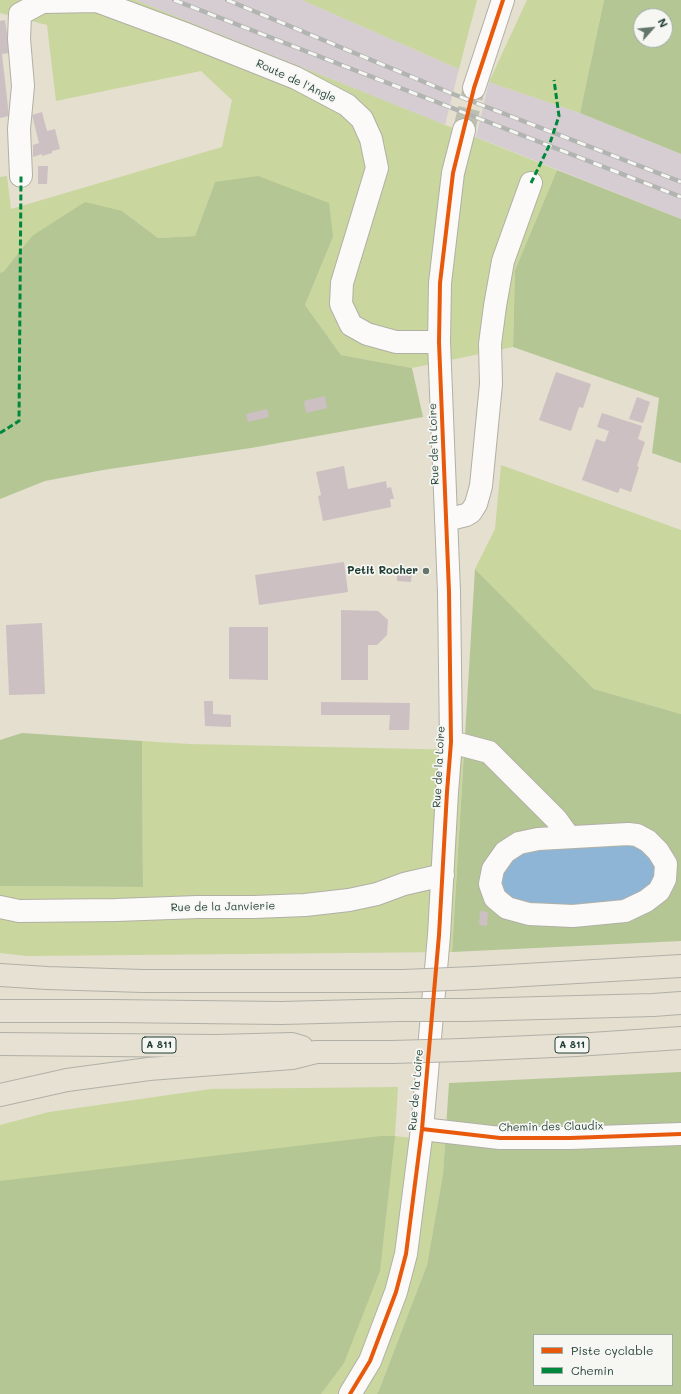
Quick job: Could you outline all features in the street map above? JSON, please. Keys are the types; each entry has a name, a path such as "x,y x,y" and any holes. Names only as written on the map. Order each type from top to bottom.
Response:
{"highway":[{"path":"0,975 143,981 404,980 474,978 681,966"},
{"path":"0,1011 281,1013 654,1006 681,1003"},
{"name":"A 811","path":"0,1044 216,1046 292,1044 316,1052 392,1052 576,1045 681,1038"},
{"path":"0,1095 67,1080 149,1069 292,1058 316,1052"}],"street":[{"path":"20,176 19,129 23,86 19,39 20,14 42,2 95,0"},
{"name":"Route de l'Angle","path":"95,0 183,33 289,76 347,105 362,119 371,139 377,168 342,283 341,304 351,325 367,334 396,342 439,342"},
{"path":"474,88 503,0"},
{"name":"Rue de la Loire","path":"350,1394 370,1361 396,1292 406,1254 422,1129 439,935 451,742 449,592 439,342 440,284 453,173 464,130"},
{"path":"446,520 466,515 471,512 476,504 481,486 491,384 490,344 495,306 503,261 531,183"},
{"path":"451,742 489,752 556,819 568,837"},
{"path":"628,834 637,835 648,841 658,851 666,864 665,879 658,891 646,901 625,911 573,916 529,914 507,908 495,898 490,884 494,869 505,852 519,843 538,839 568,837 628,834"},
{"name":"Rue de la Janvierie","path":"0,907 19,910 116,910 198,907 254,908 305,905 349,900 377,894 404,884 443,875"},
{"name":"Chemin des Claudix","path":"422,1129 500,1138 570,1138 681,1134"}],"shaded area":[{"path":"135,0 302,0 459,69 445,125"},
{"path":"489,82 580,113 681,154 681,219 476,137"}],"green space":[{"path":"0,0 135,0 557,170 515,270 513,347 412,368 341,355 305,305 333,237 215,182 195,236 158,238 122,211 32,236 4,271 0,273 0,177 7,176 11,209 222,147 232,100 201,71 56,101 47,25 0,13"},
{"path":"302,0 477,0 459,69"},
{"path":"527,0 604,0 580,113 489,82"},
{"path":"604,0 681,0 681,154 580,113"},
{"path":"557,170 681,219 681,463 652,453 659,398 513,347 515,270"},
{"path":"258,176 329,203 333,237 305,305 341,355 412,368 423,417 251,448 103,470 45,481 0,499 0,273 4,271 32,236 85,202 122,211 158,238 195,236 215,182"},
{"path":"501,465 681,530 681,714 594,689 475,569 495,529"},
{"path":"475,569 594,689 681,714 681,941 452,952"},
{"path":"22,733 142,741 143,887 0,886 0,740"},
{"path":"142,741 189,744 464,750 452,952 27,956 0,953 0,886 143,887"},
{"path":"681,1072 681,1394 377,1394 427,1265 443,1174 449,1083"},
{"path":"398,1087 395,1136 445,1142 443,1174 427,1265 377,1394 321,1394 344,1362 0,1181 0,1125 49,1112 211,1089"},
{"path":"381,1136 395,1136 380,1271 344,1363 321,1394 0,1394 0,1181"}],"water":[{"path":"629,841 657,857 655,880 632,900 539,910 500,892 500,869 524,847"}],"building":[{"path":"5,20 10,53 2,54 9,116 0,118 0,21"},
{"path":"42,112 47,131 55,129 60,149 42,156 42,154 33,157 33,145 39,143 32,115"},
{"path":"38,166 48,166 47,184 38,184"},
{"path":"556,372 591,384 583,408 579,407 571,431 539,420"},
{"path":"325,396 327,408 306,413 304,401"},
{"path":"637,397 650,402 643,423 629,419"},
{"path":"267,409 269,417 248,422 246,414"},
{"path":"602,413 642,426 638,439 645,442 637,466 639,467 631,492 620,488 618,493 582,480 596,439 605,442 609,431 597,427"},
{"path":"344,466 348,489 386,481 387,488 391,487 394,499 390,499 391,507 323,521 318,496 321,495 316,472"},
{"path":"344,562 348,592 259,605 255,575"},
{"path":"397,569 412,570 411,582 397,581"},
{"path":"341,610 378,611 388,620 387,635 377,645 368,645 368,680 341,680"},
{"path":"42,623 45,694 9,695 6,625"},
{"path":"229,627 268,627 268,680 229,679"},
{"path":"204,701 213,701 213,714 231,715 231,727 205,726"},
{"path":"321,702 410,703 409,730 389,730 390,715 321,715"},
{"path":"480,911 488,912 487,926 479,925"}],"tunnel":[{"path":"464,130 474,88"}],"railway":[{"path":"174,0 681,197"},
{"path":"227,0 453,94 681,182"}],"marked path":[{"path":"531,183 549,146 559,116 554,80"},
{"path":"0,433 19,421 21,176"}],"cycle path":[{"path":"350,1394 370,1361 396,1292 406,1254 422,1129 439,935 451,742 449,592 439,342 440,283 453,173 474,88 503,0"},
{"path":"422,1129 500,1138 570,1138 681,1134"}],"place":[{"name":"Petit Rocher","path":"426,571"}]}
